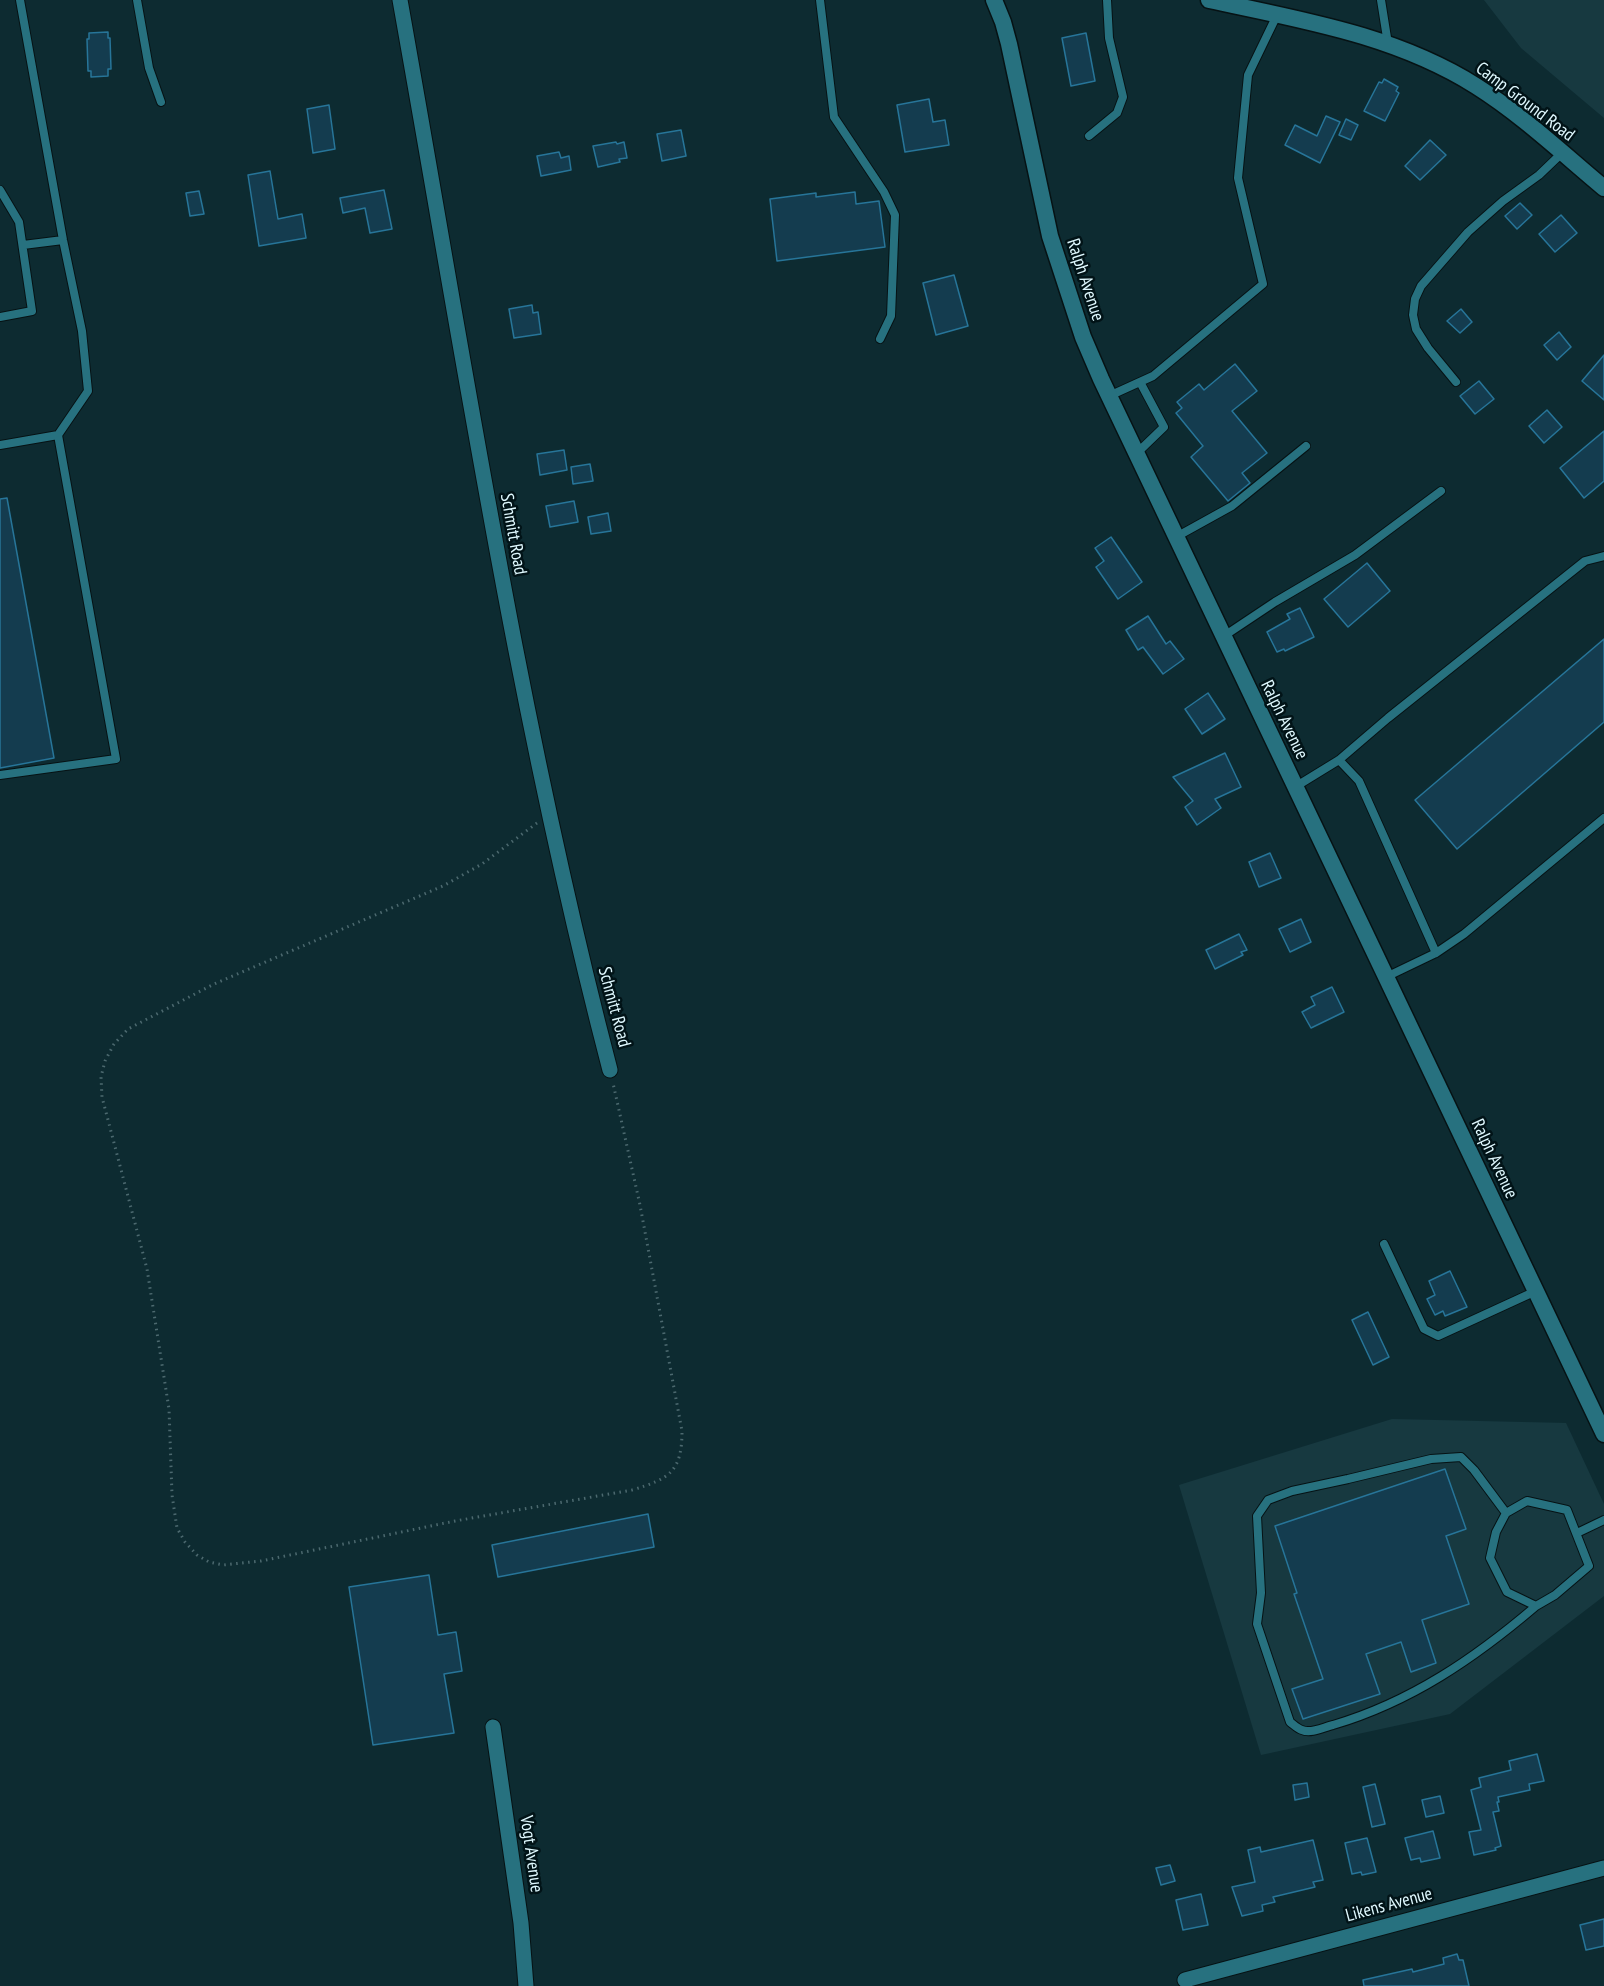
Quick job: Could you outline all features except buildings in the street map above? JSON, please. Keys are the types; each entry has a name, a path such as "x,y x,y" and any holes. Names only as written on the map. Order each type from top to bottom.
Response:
{"street":[{"name":"Schmitt Road","path":"400,0 509,622 580,953 610,1070"},
{"name":"Ralph Avenue","path":"994,0 1009,45 1050,236 1083,337 1175,537 1604,1434"},
{"name":"Camp Ground Road","path":"1209,0 1342,29 1430,61 1475,86 1528,125 1604,188"},
{"name":"Vogt Avenue","path":"493,1727 521,1923 526,1986"},
{"name":"Likens Avenue","path":"1185,1980 1604,1868"}],"lane":[{"path":"0,775 116,759 58,435 88,391 82,331 63,240 20,0"},
{"path":"137,0 149,68 160,102"},
{"path":"820,0 834,117 884,192 895,215 891,316 880,339"},
{"path":"1089,136 1117,113 1123,97 1108,38 1107,0"},
{"path":"1381,0 1388,44"},
{"path":"1109,396 1153,376 1263,284 1238,178 1248,75 1276,15"},
{"path":"1456,382 1428,348 1416,329 1413,315 1415,299 1421,286 1468,231 1503,201 1539,175 1562,153"},
{"path":"0,190 19,222 32,311 0,317"},
{"path":"23,245 63,240"},
{"path":"1136,454 1164,427 1140,382"},
{"path":"0,444 58,435"},
{"path":"1175,537 1232,506 1306,446"},
{"path":"1223,637 1275,602 1355,555 1441,491"},
{"path":"1295,787 1339,760 1388,718 1585,561 1604,556"},
{"path":"1339,760 1359,781 1436,953"},
{"path":"1386,977 1436,953 1464,934 1604,818"},
{"path":"1384,1244 1424,1329 1438,1336 1536,1291"},
{"path":"1506,1513 1474,1470 1461,1457 1431,1459 1292,1491 1268,1500 1257,1516 1261,1593 1257,1624 1290,1722 1302,1730 1311,1731 1361,1717 1429,1685 1483,1650 1589,1566 1567,1510 1527,1501 1506,1513 1496,1532 1490,1558 1507,1592 1536,1606"},
{"path":"1577,1533 1604,1521"}],"path":[{"path":"550,814 482,864 443,886 214,984 128,1029 114,1044 105,1060 101,1077 102,1097 147,1269 161,1353 169,1408 172,1495 177,1528 185,1542 197,1555 209,1562 223,1565 261,1562 455,1521 632,1490 654,1484 669,1476 681,1455 682,1431 640,1205 610,1070"}],"shaded area":[{"path":"1484,0 1604,0 1604,118 1521,48"},
{"path":"1392,1419 1566,1423 1604,1504 1604,1596 1450,1714 1261,1755 1179,1485"}]}
